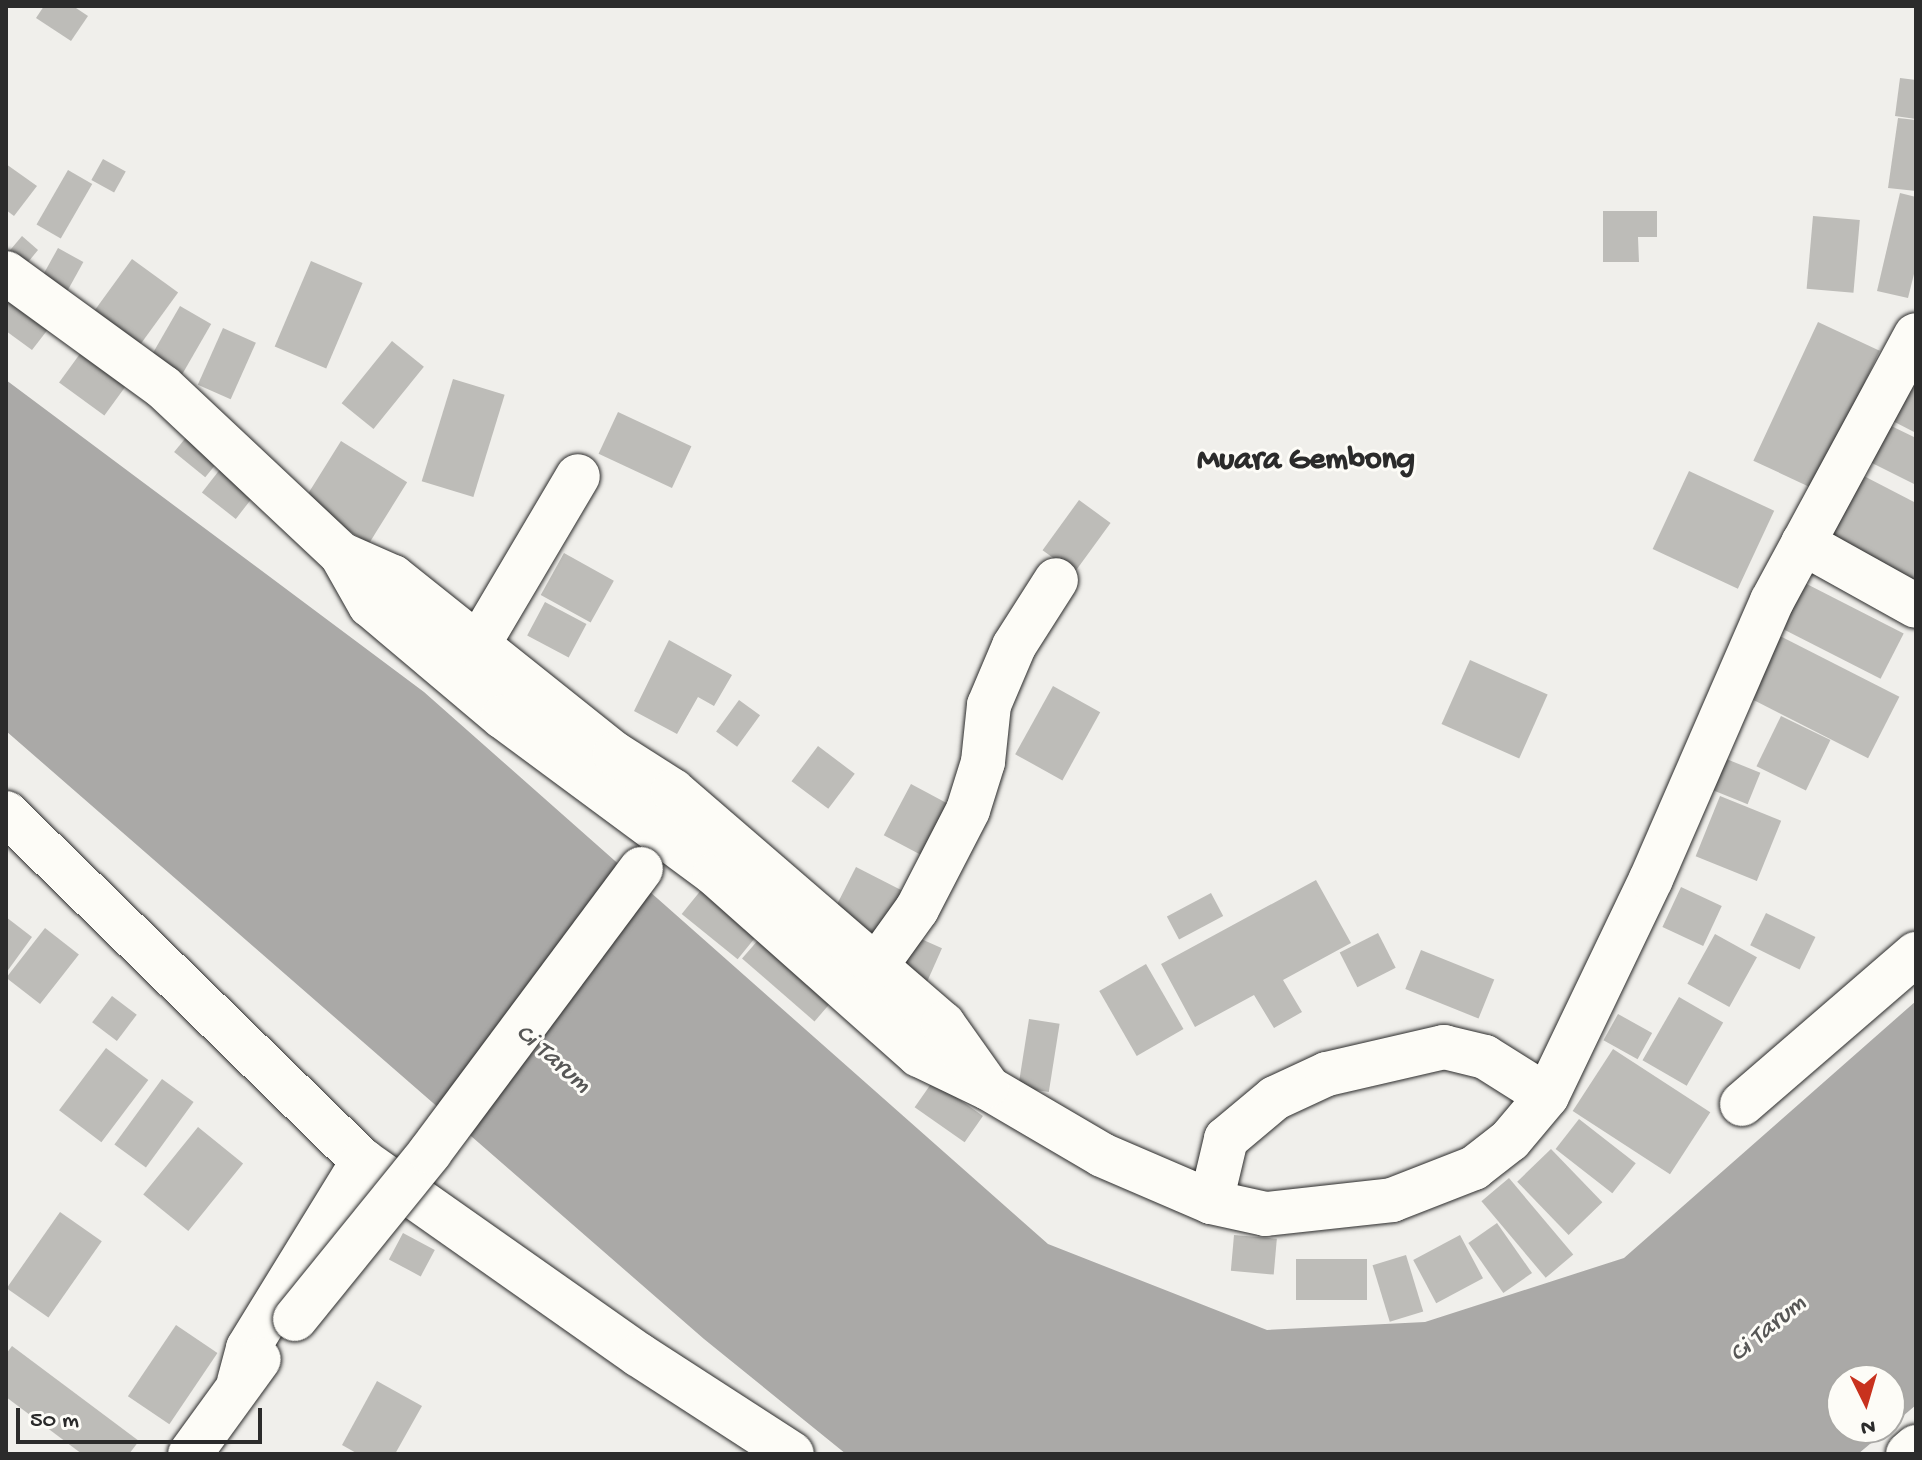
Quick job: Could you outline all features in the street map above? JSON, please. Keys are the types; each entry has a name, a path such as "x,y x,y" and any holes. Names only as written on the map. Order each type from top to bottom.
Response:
{"street":[{"path":"6,273 163,387 341,554 370,605 503,717 715,874 919,1055 988,1088 1102,1155 1211,1202 1266,1214 1392,1200 1474,1168 1510,1140 1547,1096 1584,1027 1759,629 1916,335"},
{"path":"478,645 578,476"},
{"path":"1803,543 1916,606"},
{"path":"341,554 393,577 615,754 673,791 943,1024 988,1088"},
{"path":"876,966 917,909 968,810 983,762 989,705 1014,646 1056,580"},
{"path":"6,813 363,1161 639,1355 792,1454"},
{"path":"190,1454 239,1382 295,1319 430,1152 641,869 662,833"},
{"path":"1742,1104 1911,965"},
{"path":"1211,1202 1226,1139 1275,1098 1327,1074 1444,1047 1485,1057 1547,1096"},
{"path":"239,1382 248,1348 363,1161"},
{"path":"1908,1454 1916,1447"}],"water":[{"name":"Ci Tarum","path":"6,380 424,692 1048,1244 1267,1330 1425,1322 1624,1258 1916,1001 1916,1405 1906,1413 1906,1364 1826,1364 1826,1444 1870,1444 1858,1454 846,1454 704,1339 6,731"}],"building":[{"path":"44,6 73,6 88,16 71,41 36,18"},
{"path":"1900,78 1916,80 1916,119 1895,116"},
{"path":"1898,118 1916,120 1916,191 1888,188"},
{"path":"103,159 126,172 114,193 91,180"},
{"path":"6,164 37,186 14,216 6,210"},
{"path":"68,170 92,184 61,239 36,225"},
{"path":"1900,193 1916,197 1916,266 1908,298 1877,291"},
{"path":"1603,211 1657,211 1657,237 1638,237 1639,262 1603,262"},
{"path":"1813,216 1860,220 1853,293 1807,289"},
{"path":"22,236 38,250 15,278 6,255"},
{"path":"58,248 83,262 61,303 35,289"},
{"path":"132,259 178,293 133,355 87,321"},
{"path":"311,261 363,283 326,368 275,347"},
{"path":"6,298 49,328 32,350 6,331"},
{"path":"180,306 211,324 177,383 146,365"},
{"path":"1818,322 1880,351 1815,489 1753,461"},
{"path":"223,328 256,343 231,399 198,385"},
{"path":"392,341 424,367 374,429 342,403"},
{"path":"82,351 127,384 104,415 59,383"},
{"path":"1916,374 1916,433 1885,417"},
{"path":"453,379 505,395 473,497 422,481"},
{"path":"618,412 691,446 672,488 599,454"},
{"path":"1881,421 1916,438 1916,485 1862,458"},
{"path":"188,435 219,460 205,477 174,452"},
{"path":"341,441 407,482 369,543 303,502"},
{"path":"221,468 255,494 236,519 202,492"},
{"path":"1689,471 1774,511 1738,589 1653,549"},
{"path":"1860,474 1916,503 1916,599 1821,549"},
{"path":"1079,500 1111,523 1074,573 1043,550"},
{"path":"564,553 614,581 591,623 541,595"},
{"path":"1795,578 1904,633 1881,679 1772,623"},
{"path":"545,602 586,624 569,658 527,636"},
{"path":"1780,636 1899,697 1868,758 1749,697"},
{"path":"669,640 732,675 714,706 698,697 677,734 634,711"},
{"path":"1470,660 1548,695 1519,759 1442,724"},
{"path":"1053,686 1100,712 1062,780 1015,754"},
{"path":"739,700 760,715 737,747 716,732"},
{"path":"1781,716 1830,740 1806,790 1756,766"},
{"path":"818,746 855,774 828,809 792,781"},
{"path":"1714,754 1760,773 1748,804 1701,786"},
{"path":"911,784 950,805 923,856 884,835"},
{"path":"1720,796 1781,821 1757,881 1696,856"},
{"path":"856,867 906,892 883,938 833,912"},
{"path":"710,879 766,924 738,959 682,914"},
{"path":"1316,880 1351,943 1283,980 1302,1012 1274,1028 1254,995 1195,1027 1161,964"},
{"path":"1681,887 1722,906 1703,946 1662,927"},
{"path":"1211,893 1223,916 1179,939 1167,916"},
{"path":"1766,913 1815,937 1800,969 1750,945"},
{"path":"6,917 32,937 6,973"},
{"path":"45,928 79,954 40,1004 6,978"},
{"path":"765,932 837,995 814,1021 742,958"},
{"path":"1378,933 1396,968 1357,987 1340,953"},
{"path":"910,934 942,948 923,991 891,977"},
{"path":"1715,934 1757,957 1729,1007 1687,984"},
{"path":"1421,950 1494,980 1479,1019 1405,989"},
{"path":"1146,964 1184,1029 1137,1056 1099,991"},
{"path":"112,996 137,1015 117,1041 92,1022"},
{"path":"1679,997 1723,1022 1687,1086 1642,1060"},
{"path":"1618,1014 1652,1033 1638,1059 1603,1040"},
{"path":"1029,1019 1060,1024 1049,1092 1018,1087"},
{"path":"106,1048 148,1080 101,1142 59,1110"},
{"path":"1613,1049 1710,1112 1670,1174 1573,1111"},
{"path":"162,1079 194,1102 146,1167 114,1145"},
{"path":"933,1081 983,1116 965,1142 915,1107"},
{"path":"1579,1119 1636,1163 1612,1193 1556,1149"},
{"path":"198,1127 243,1164 188,1231 143,1195"},
{"path":"1551,1149 1602,1202 1569,1235 1517,1182"},
{"path":"1509,1178 1573,1255 1546,1278 1481,1201"},
{"path":"60,1212 102,1241 48,1317 7,1288"},
{"path":"1497,1223 1532,1273 1503,1293 1468,1243"},
{"path":"403,1233 435,1250 421,1276 389,1259"},
{"path":"1234,1235 1277,1239 1274,1275 1231,1271"},
{"path":"1460,1235 1483,1278 1436,1303 1413,1260"},
{"path":"1406,1255 1423,1311 1390,1322 1373,1265"},
{"path":"1296,1259 1367,1259 1367,1300 1296,1300"},
{"path":"176,1325 217,1353 169,1424 128,1396"},
{"path":"12,1346 139,1441 129,1454 82,1454 6,1397 6,1354"},
{"path":"377,1381 422,1406 395,1454 358,1454 342,1445"}],"district":[{"name":"Muara Gembong","path":"1306,461"}]}
